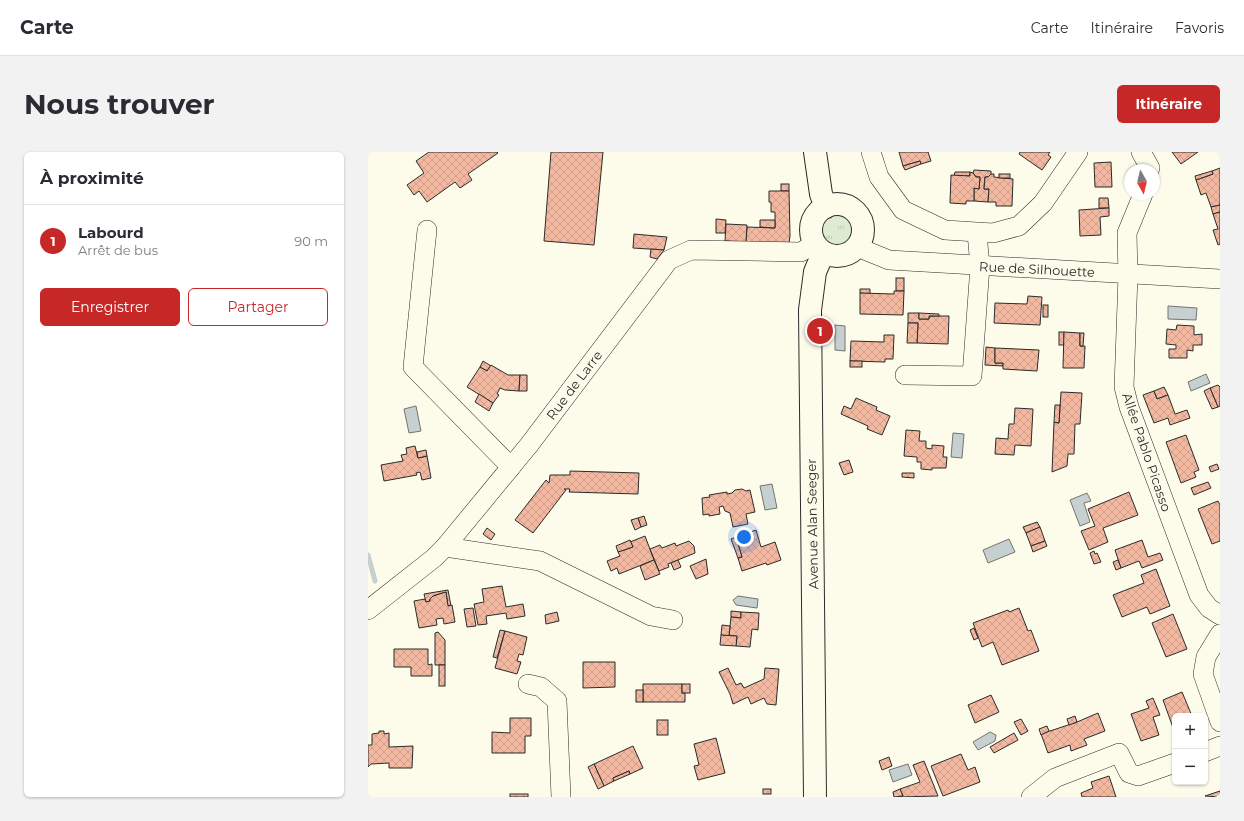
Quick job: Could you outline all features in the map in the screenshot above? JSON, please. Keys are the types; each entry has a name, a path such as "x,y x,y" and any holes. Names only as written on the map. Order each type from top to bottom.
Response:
{"main road":[{"path":"815,152 821,194 826,207"},
{"path":"834,204 851,208 858,214 862,222 863,231 862,240 857,247 845,256 837,257 830,256 818,248 811,235 811,226 818,211 834,204"},
{"name":"Avenue Alan Seeger","path":"815,797 810,310 818,248"}],"street":[{"path":"871,152 879,177 903,210 945,230 977,233 993,233 1019,226 1043,203 1078,152"},
{"path":"1141,152 1148,164"},
{"name":"Allée Pablo Picasso","path":"1141,200 1127,233 1128,275 1124,387 1128,407 1199,595 1209,608 1220,615"},
{"path":"427,230 413,367 511,467"},
{"path":"905,375 972,376 980,266 977,233"},
{"name":"Rue de Silhouette","path":"857,247 889,260 1128,275 1220,279"},
{"name":"Rue de Larre","path":"368,610 434,558 445,547 529,445 669,260 690,250 801,252 818,248"},
{"path":"445,547 540,561 651,616 673,620"},
{"path":"1220,634 1206,657 1203,674 1220,722"},
{"path":"528,684 541,687 557,701 561,797"},
{"path":"1208,751 1220,746"},
{"path":"1031,797 1055,778 1118,753 1129,773 1138,776 1172,764"}],"green space":[{"path":"837,210 845,212 851,216 855,222 857,230 855,238 851,244 845,248 837,250 829,248 823,244 819,238 817,230 819,222 823,216 829,212"}],"shaded area":[{"path":"1168,306 1197,308 1196,320 1168,319"},
{"path":"835,325 845,326 845,351 835,350"},
{"path":"1206,374 1210,383 1191,391 1188,382"},
{"path":"416,406 421,431 409,433 404,409"},
{"path":"953,433 964,434 962,458 951,457"},
{"path":"772,484 777,508 765,510 760,486"},
{"path":"1087,493 1091,501 1084,503 1090,522 1080,526 1070,500"},
{"path":"1009,539 1015,552 988,563 983,550"},
{"path":"738,596 758,599 757,608 736,605 733,600"},
{"path":"990,732 996,735 995,741 978,750 973,742"},
{"path":"908,764 912,775 893,782 889,770"}],"building":[{"path":"429,152 498,153 468,174 472,180 460,188 455,182 427,202 419,191 414,195 407,185 424,173 416,161"},
{"path":"551,152 603,152 594,245 544,241"},
{"path":"899,152 928,152 931,161 921,164 920,161 903,166"},
{"path":"1020,152 1050,152 1048,155 1051,157 1042,170 1019,154"},
{"path":"1172,152 1198,152 1181,164"},
{"path":"920,161 921,164 905,170 903,166"},
{"path":"1111,162 1112,187 1095,187 1094,163"},
{"path":"1220,168 1220,205 1211,207 1206,193 1201,195 1196,180 1213,174 1212,171"},
{"path":"974,170 991,171 991,174 988,177 985,177 984,189 989,189 988,202 974,201 974,188 979,189 980,177 976,177 973,173"},
{"path":"1212,171 1213,174 1196,180 1195,176"},
{"path":"955,172 970,172 970,176 954,176"},
{"path":"970,172 976,177 980,177 979,189 974,188 974,201 966,201 966,204 950,203 951,175 970,176"},
{"path":"991,174 994,174 994,177 1013,179 1012,206 996,206 996,202 988,202 989,189 984,189 985,177 988,177"},
{"path":"999,174 1010,174 1010,178 999,178"},
{"path":"781,184 789,184 789,191 781,191"},
{"path":"769,191 789,191 789,243 746,242 747,227 775,228 775,212 771,212"},
{"path":"1099,198 1108,198 1109,208 1099,208"},
{"path":"1220,205 1220,212 1213,214 1211,207"},
{"path":"1109,208 1109,216 1100,217 1101,235 1080,236 1079,210"},
{"path":"1220,212 1220,244 1218,245 1213,230 1218,229 1213,214"},
{"path":"716,219 726,220 725,233 716,233"},
{"path":"760,220 775,220 775,228 760,227"},
{"path":"726,224 747,225 746,242 725,241"},
{"path":"634,234 667,237 664,250 633,248"},
{"path":"651,249 664,250 657,259 650,257"},
{"path":"896,278 904,278 904,291 896,291"},
{"path":"860,289 870,289 870,294 860,293"},
{"path":"894,291 904,291 903,315 860,314 860,293 894,294"},
{"path":"1028,296 1042,297 1040,325 994,323 995,303 1027,304"},
{"path":"1043,305 1048,305 1048,317 1043,317"},
{"path":"908,313 919,313 919,319 929,319 929,316 949,316 948,344 917,343 918,323 908,323"},
{"path":"919,313 939,314 939,316 929,316 929,319 919,319"},
{"path":"908,323 918,323 917,343 907,343"},
{"path":"1177,325 1194,326 1194,335 1202,334 1202,345 1193,345 1193,351 1187,350 1187,358 1169,358 1169,349 1176,349 1176,345 1166,344 1167,329 1176,330"},
{"path":"1059,332 1064,332 1064,345 1059,345"},
{"path":"1064,332 1080,333 1080,346 1085,346 1084,368 1063,368"},
{"path":"1080,333 1084,333 1083,346 1080,346"},
{"path":"884,335 894,335 893,359 885,359 885,362 850,361 851,341 884,342"},
{"path":"986,347 995,348 995,363 1003,363 1003,366 985,365"},
{"path":"995,348 1039,350 1037,371 1003,369 1003,363 995,363"},
{"path":"483,361 491,366 487,371 480,367"},
{"path":"850,361 862,361 862,367 850,367"},
{"path":"491,365 508,375 520,375 519,391 500,388 497,394 499,395 493,403 467,387 480,367 487,371"},
{"path":"520,375 527,375 527,391 519,391"},
{"path":"1218,385 1220,387 1220,406 1218,407 1210,388"},
{"path":"1164,387 1168,395 1157,399 1154,391"},
{"path":"1210,388 1218,407 1212,409 1204,391"},
{"path":"1154,391 1157,399 1168,395 1175,414 1187,410 1190,418 1170,425 1168,418 1154,423 1143,395"},
{"path":"1061,392 1082,393 1080,424 1075,424 1074,454 1068,454 1067,466 1052,472 1054,422 1059,423"},
{"path":"479,394 493,403 489,411 475,402"},
{"path":"856,398 877,407 876,410 890,416 882,435 867,429 868,426 841,414 844,406 851,409"},
{"path":"1055,405 1060,405 1059,423 1054,422"},
{"path":"1015,408 1033,409 1031,446 1015,445 1014,455 995,454 996,438 1008,439 1009,424 1014,424"},
{"path":"906,430 920,431 919,441 926,441 926,448 932,449 932,445 944,446 943,457 947,457 946,468 932,468 932,470 921,469 921,462 917,462 917,457 904,456"},
{"path":"1186,435 1199,470 1194,472 1196,477 1181,483 1166,442"},
{"path":"415,446 418,458 427,456 431,478 422,480 420,472 416,473 417,475 384,481 381,465 403,461 401,455 407,454 406,448"},
{"path":"426,450 427,456 418,458 417,452"},
{"path":"849,460 853,472 844,475 839,463"},
{"path":"1217,464 1219,469 1211,472 1209,467"},
{"path":"570,471 639,473 638,494 569,492 570,489 564,489 566,490 533,533 515,520 546,480 549,483 550,475 570,475"},
{"path":"902,473 914,473 914,478 902,477"},
{"path":"1208,482 1211,488 1194,495 1191,488"},
{"path":"742,489 746,491 750,490 755,512 746,514 748,524 733,527 730,513 725,511 723,506 719,507 720,514 709,516 709,514 703,515 702,498 710,497 709,495 727,492 727,494 732,493 735,490"},
{"path":"1129,492 1138,515 1103,528 1108,542 1089,550 1081,531 1095,526 1088,509"},
{"path":"1218,501 1220,505 1220,541 1212,544 1198,509"},
{"path":"644,516 647,525 641,527 638,518"},
{"path":"638,518 641,527 635,530 631,520"},
{"path":"1037,522 1040,527 1026,533 1023,527"},
{"path":"1040,527 1045,541 1031,546 1026,533"},
{"path":"487,528 495,534 491,540 483,534"},
{"path":"756,530 761,547 775,542 781,560 742,571 738,558 742,557 736,537"},
{"path":"645,536 654,560 619,574 617,568 611,571 607,561 620,556 618,552 633,547 630,542"},
{"path":"736,537 742,557 738,558 731,539"},
{"path":"630,540 633,547 618,552 616,546"},
{"path":"1142,540 1148,557 1160,553 1163,560 1142,568 1139,561 1121,568 1115,550"},
{"path":"689,541 694,546 695,553 668,564 669,567 659,571 650,549 660,545 662,548 675,543 676,546"},
{"path":"1045,541 1047,546 1033,552 1031,546"},
{"path":"1094,551 1095,554 1097,553 1101,562 1094,564 1090,553"},
{"path":"706,559 708,574 696,579 690,566"},
{"path":"654,560 660,574 645,580 640,566"},
{"path":"678,560 681,567 674,570 671,563"},
{"path":"1118,560 1121,568 1116,570 1113,562"},
{"path":"1156,569 1170,606 1150,614 1147,607 1122,617 1113,595 1144,583 1141,575"},
{"path":"502,586 506,607 523,604 525,616 507,619 506,613 486,616 487,624 478,625 474,604 484,602 482,589"},
{"path":"448,590 451,606 448,606 446,592 433,596 430,601 426,602 424,594"},
{"path":"446,592 448,606 452,605 455,622 444,624 443,618 436,619 437,625 419,628 414,601 425,599 426,602 430,601 433,596"},
{"path":"473,608 476,626 467,627 464,609"},
{"path":"1019,608 1028,631 1031,630 1039,651 1002,665 993,642 982,647 973,623 1008,610 1009,612"},
{"path":"731,611 741,612 741,618 731,617"},
{"path":"557,612 559,621 546,624 545,615"},
{"path":"741,612 759,613 758,630 752,629 750,647 736,646 737,636 729,636 731,617 741,618"},
{"path":"1173,614 1187,649 1166,657 1152,623"},
{"path":"722,625 730,626 729,636 721,635"},
{"path":"974,628 978,638 974,640 970,630"},
{"path":"500,630 505,631 497,658 493,657"},
{"path":"505,631 527,637 523,655 519,654 517,661 521,662 517,674 495,668"},
{"path":"438,632 445,640 445,665 435,665 435,633"},
{"path":"721,635 737,636 736,646 720,645"},
{"path":"394,649 428,649 428,665 432,664 432,676 411,676 411,667 394,667"},
{"path":"583,662 615,662 615,687 583,688"},
{"path":"439,665 445,665 445,686 439,686"},
{"path":"728,668 736,685 741,683 744,688 764,679 765,668 779,669 776,705 767,704 764,698 751,704 748,697 733,704 730,694 719,672"},
{"path":"643,684 682,684 682,693 685,693 685,702 643,702"},
{"path":"682,684 690,684 690,693 682,693"},
{"path":"636,690 643,690 643,702 636,702"},
{"path":"1182,692 1191,713 1172,713 1172,725 1163,700"},
{"path":"991,695 999,712 975,723 968,705"},
{"path":"1153,698 1160,715 1153,717 1159,735 1141,741 1131,714 1149,708 1146,701"},
{"path":"1098,713 1105,731 1084,739 1087,745 1071,751 1070,745 1048,753 1041,734"},
{"path":"1075,716 1077,722 1069,725 1067,719"},
{"path":"510,718 531,718 531,736 525,736 525,753 492,753 492,732 510,733"},
{"path":"1021,719 1028,731 1021,735 1014,722"},
{"path":"657,720 668,720 668,735 657,735"},
{"path":"1047,726 1049,731 1041,735 1039,729"},
{"path":"379,731 384,731 384,734 389,733 389,747 413,746 412,768 389,768 389,763 371,764 368,767 368,745 372,745 372,734 379,733"},
{"path":"1014,733 1018,740 994,753 990,747"},
{"path":"716,738 725,773 698,780 694,766 699,765 694,744"},
{"path":"633,746 643,768 630,774 629,771 613,778 614,781 604,786 594,764"},
{"path":"961,754 968,770 975,767 980,782 943,796 931,766"},
{"path":"889,757 892,766 882,770 879,761"},
{"path":"924,761 938,796 899,797 903,796 900,789 920,782 913,765"},
{"path":"594,764 604,786 598,789 588,767"},
{"path":"629,771 630,774 614,781 613,778"},
{"path":"1109,776 1116,797 1082,797 1081,793 1093,788 1091,782"},
{"path":"763,789 771,789 771,794 763,794"},
{"path":"900,789 903,796 894,797 893,792"},
{"path":"1220,791 1220,797 1205,796"},
{"path":"510,794 528,794 528,797 510,797"}],"waterway":[{"path":"368,555 375,581"}],"place":[{"name":"Labourd","path":"820,331"}]}
